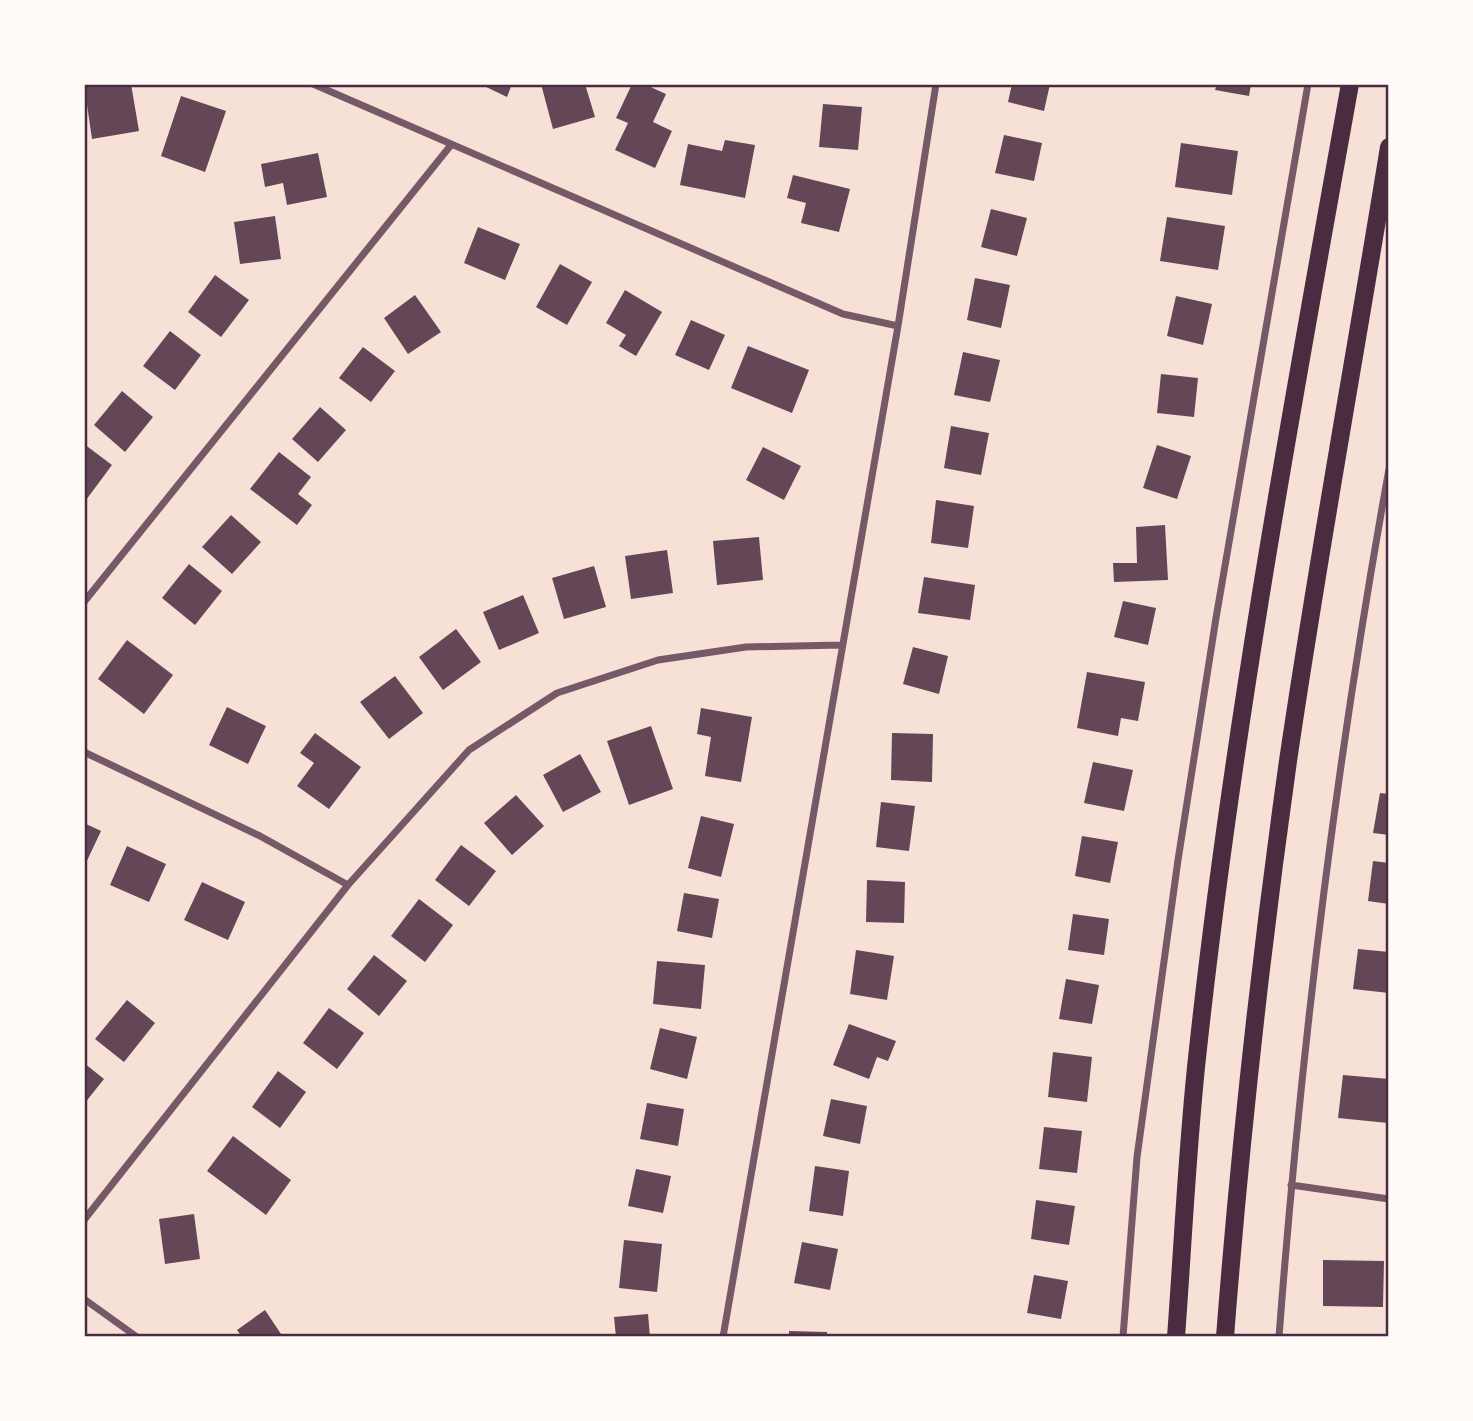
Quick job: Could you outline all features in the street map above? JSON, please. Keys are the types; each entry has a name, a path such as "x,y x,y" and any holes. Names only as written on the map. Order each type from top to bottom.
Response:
{"main road":[{"path":"1176,1337 1197,1059 1233,787 1276,500 1350,84"},
{"path":"1225,1337 1237,1184 1260,972 1287,771 1389,147"}],"street":[{"path":"313,84 843,314 898,326"},
{"path":"723,1337 898,326 936,84"},
{"path":"1123,1337 1137,1157 1178,860 1216,618 1308,84"},
{"path":"84,602 451,145"},
{"path":"1279,1337 1291,1185 1332,817 1389,469"},
{"path":"84,1220 348,885 469,750 556,693 658,660 746,647 841,645"},
{"path":"84,752 260,836 348,885"},
{"path":"1291,1185 1389,1199"},
{"path":"84,1299 137,1337"}],"building":[{"path":"84,84 131,84 139,131 92,139"},
{"path":"480,84 512,84 507,97"},
{"path":"541,84 585,84 595,117 553,129"},
{"path":"632,84 644,84 666,94 653,122 672,131 655,168 615,150 628,123 616,118"},
{"path":"1012,84 1050,84 1044,111 1008,102"},
{"path":"1217,84 1251,84 1249,96 1215,90"},
{"path":"181,96 226,111 205,172 161,156"},
{"path":"823,104 862,107 858,150 819,147"},
{"path":"1004,135 1042,143 1034,181 995,173"},
{"path":"725,140 755,145 745,198 680,185 688,144 722,151"},
{"path":"1181,143 1238,151 1232,195 1175,187"},
{"path":"318,153 327,197 287,205 283,183 265,187 261,164"},
{"path":"793,175 850,189 839,232 801,223 806,203 787,198"},
{"path":"991,209 1027,218 1017,256 981,247"},
{"path":"275,216 281,259 240,264 234,222"},
{"path":"1167,217 1225,226 1218,270 1160,261"},
{"path":"478,227 520,244 505,280 464,263"},
{"path":"560,264 592,282 567,325 536,307"},
{"path":"215,275 249,300 221,337 188,312"},
{"path":"975,278 1010,285 1001,328 967,320"},
{"path":"625,290 662,312 636,356 619,346 626,335 606,323"},
{"path":"415,295 441,332 408,354 384,318"},
{"path":"1176,296 1212,304 1203,345 1167,336"},
{"path":"691,320 725,335 709,370 675,355"},
{"path":"170,331 201,355 175,390 143,366"},
{"path":"748,346 809,370 792,413 731,388"},
{"path":"363,347 395,371 371,402 339,378"},
{"path":"963,352 1000,360 990,402 954,395"},
{"path":"1161,374 1198,378 1194,417 1157,413"},
{"path":"122,391 153,417 125,452 94,425"},
{"path":"320,407 346,430 318,462 292,439"},
{"path":"951,426 989,433 981,475 944,468"},
{"path":"84,444 112,465 86,500 84,498"},
{"path":"1157,445 1191,456 1177,499 1143,488"},
{"path":"763,447 801,466 784,500 746,480"},
{"path":"279,452 311,477 298,494 312,505 297,525 250,489"},
{"path":"936,500 974,506 968,548 931,543"},
{"path":"231,515 261,542 232,574 202,547"},
{"path":"1165,525 1168,580 1114,582 1113,563 1137,563 1136,527"},
{"path":"759,537 763,580 717,585 713,541"},
{"path":"667,550 673,593 631,599 625,556"},
{"path":"189,564 222,591 195,625 162,598"},
{"path":"594,566 606,607 564,619 552,578"},
{"path":"924,577 975,585 970,620 918,613"},
{"path":"523,595 539,633 499,650 483,612"},
{"path":"1123,601 1156,608 1148,645 1114,637"},
{"path":"456,629 481,662 443,690 419,657"},
{"path":"127,640 173,675 144,714 98,679"},
{"path":"913,647 948,656 939,694 903,684"},
{"path":"1087,672 1145,682 1138,721 1121,718 1118,736 1077,728"},
{"path":"395,676 423,713 389,739 360,702"},
{"path":"227,707 266,726 248,764 209,745"},
{"path":"701,708 752,717 741,782 705,776 711,737 697,734"},
{"path":"651,726 673,789 629,805 607,741"},
{"path":"315,733 361,767 329,809 297,786 314,763 300,753"},
{"path":"892,733 933,734 932,782 891,780"},
{"path":"580,754 601,792 563,812 543,775"},
{"path":"1093,762 1133,770 1124,811 1084,803"},
{"path":"1380,793 1389,794 1389,835 1373,833"},
{"path":"516,795 544,826 512,855 484,823"},
{"path":"881,802 915,806 909,851 876,847"},
{"path":"701,816 734,824 721,877 688,868"},
{"path":"84,823 101,831 84,867"},
{"path":"1082,836 1118,842 1110,883 1075,876"},
{"path":"461,845 496,871 469,906 435,880"},
{"path":"127,846 166,864 149,902 110,885"},
{"path":"1373,861 1389,863 1389,904 1368,901"},
{"path":"867,880 905,882 904,923 866,922"},
{"path":"202,882 245,902 228,940 184,920"},
{"path":"684,893 719,899 712,938 677,931"},
{"path":"419,899 453,925 425,962 391,936"},
{"path":"1073,914 1109,919 1104,955 1068,950"},
{"path":"1358,949 1389,952 1389,993 1353,989"},
{"path":"856,950 894,956 887,1000 850,994"},
{"path":"374,955 407,981 379,1016 347,989"},
{"path":"657,961 705,965 701,1009 653,1004"},
{"path":"1066,979 1099,985 1092,1024 1059,1019"},
{"path":"127,1000 155,1023 124,1062 95,1039"},
{"path":"329,1008 364,1033 337,1069 303,1043"},
{"path":"849,1024 896,1041 888,1061 877,1057 869,1079 833,1065"},
{"path":"660,1028 697,1037 687,1079 650,1069"},
{"path":"1053,1052 1092,1057 1087,1102 1048,1097"},
{"path":"84,1063 104,1079 84,1104"},
{"path":"278,1071 306,1092 280,1128 252,1107"},
{"path":"1343,1075 1389,1079 1388,1123 1338,1118"},
{"path":"831,1099 867,1106 860,1144 823,1136"},
{"path":"647,1103 684,1109 678,1146 640,1139"},
{"path":"1044,1127 1082,1131 1077,1173 1039,1169"},
{"path":"233,1136 291,1180 266,1215 207,1171"},
{"path":"815,1166 849,1171 843,1216 809,1211"},
{"path":"636,1169 671,1176 663,1213 628,1206"},
{"path":"1036,1200 1075,1206 1069,1245 1031,1239"},
{"path":"194,1214 200,1259 165,1264 159,1219"},
{"path":"624,1240 662,1244 657,1292 619,1288"},
{"path":"802,1242 838,1249 830,1290 794,1283"},
{"path":"1323,1260 1384,1261 1383,1307 1323,1306"},
{"path":"1034,1275 1068,1281 1061,1319 1027,1313"},
{"path":"265,1310 283,1337 242,1337 237,1330"},
{"path":"648,1314 650,1337 616,1337 614,1317"},
{"path":"789,1331 827,1332 827,1337 789,1337"}]}
